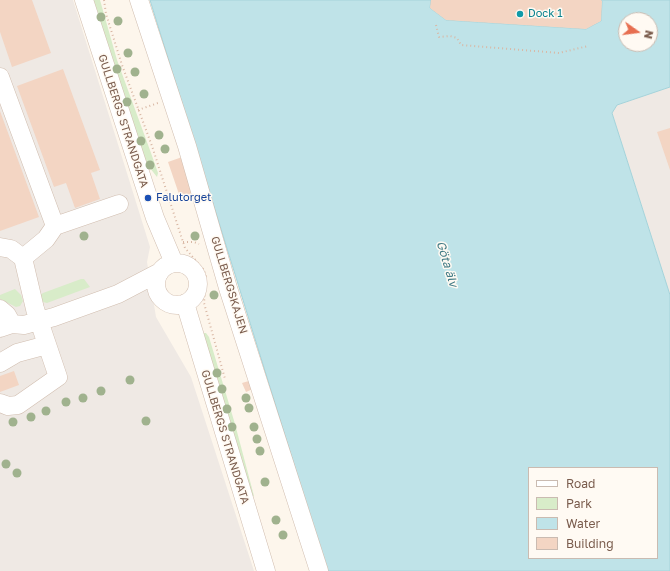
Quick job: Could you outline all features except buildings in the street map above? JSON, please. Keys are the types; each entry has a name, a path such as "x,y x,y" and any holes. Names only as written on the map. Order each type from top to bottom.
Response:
{"street":[{"name":"GULLBERGS STRANDGATA","path":"84,0 154,218 167,267 156,285 162,298"},
{"name":"GULLBERGSKAJEN","path":"139,0 170,99 187,146 228,288 319,571"},
{"path":"0,78 55,226"},
{"path":"0,342 13,336 19,324 23,258 46,239 55,226 119,204"},
{"path":"0,247 11,250 23,258"},
{"path":"19,324 118,294 167,267 188,266 194,270 198,279 198,286 195,295 185,303 171,304 162,298 150,294 118,294"},
{"name":"GULLBERGS STRANDGATA","path":"185,303 266,571"},
{"path":"0,309 47,345 58,377 18,405 8,406 0,403"},
{"path":"0,363 17,353 47,345"}],"path":[{"path":"104,0 106,14 138,110 152,146 185,248 203,269 206,276 204,303 226,384"},
{"path":"436,25 439,37 450,36 457,38 461,45 559,53 588,46"},
{"path":"138,110 170,99"}],"shaded area":[{"path":"0,0 73,0 150,247 147,262 156,317 191,377 254,571 0,571"},
{"path":"670,87 670,295 612,113 616,105"}],"green space":[{"path":"93,0 100,0 117,60 158,173 157,177 146,163"},
{"path":"84,279 90,287 47,303 39,301 38,297 43,293"},
{"path":"15,289 21,295 23,301 20,306 16,307 0,299 0,295"},
{"path":"206,333 209,337 235,424 254,496 251,497 203,334"}],"water":[{"name":"Göta älv","path":"150,0 431,0 430,8 446,20 586,29 601,21 601,0 670,0 670,87 617,105 612,113 670,295 670,571 327,571"}],"place":[{"name":"Dock 1","path":"520,14"},
{"name":"Falutorget","path":"148,198"}]}
